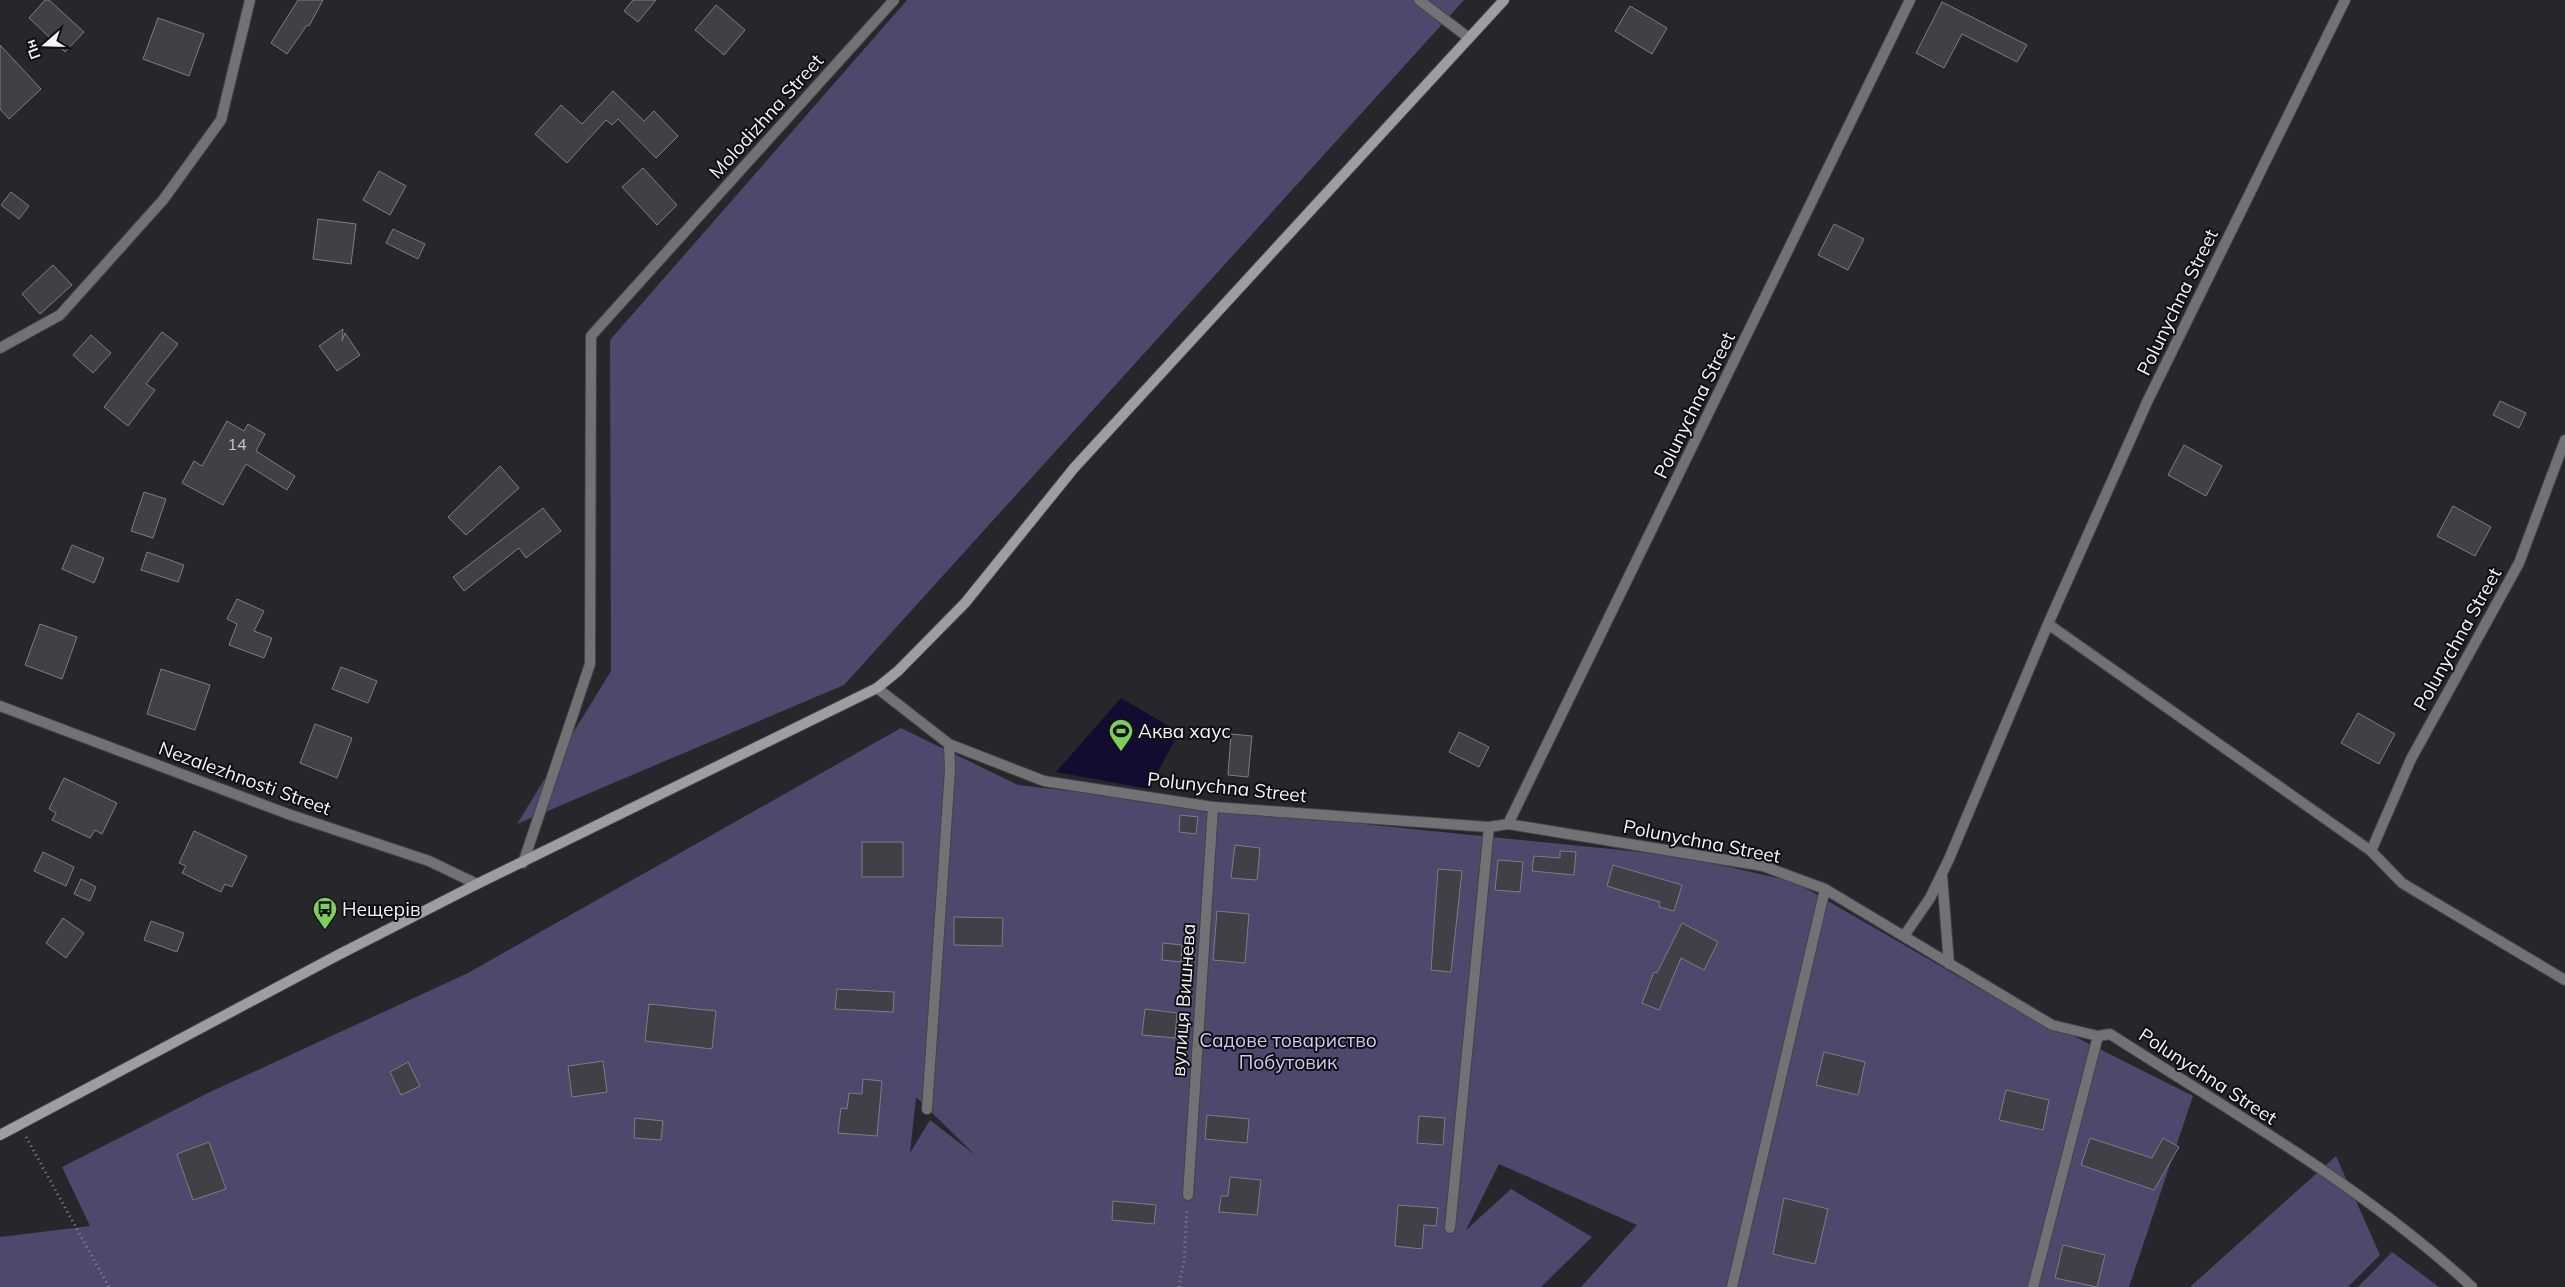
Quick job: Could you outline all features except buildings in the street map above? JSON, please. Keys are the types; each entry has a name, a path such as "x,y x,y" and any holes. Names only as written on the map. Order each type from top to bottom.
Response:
{"main road":[{"path":"0,1135 338,955 477,884 814,717 877,688 898,670 965,603 1074,468 1183,352 1504,0"}],"street":[{"path":"0,348 60,315 163,200 221,120 250,0"},
{"name":"Molodizhna Street","path":"522,863 590,664 591,336 894,0"},
{"path":"1418,0 1469,38"},
{"name":"Polunychna Street","path":"1508,824 1910,0"},
{"name":"Polunychna Street","path":"1904,936 1930,898 1942,874 2048,624 2148,400 2345,0"},
{"name":"Polunychna Street","path":"2372,850 2410,759 2518,563 2565,440"},
{"path":"2048,624 2372,850 2402,883 2565,980"},
{"name":"Polunychna Street","path":"877,688 949,744 1044,781 1214,807 1489,827 1508,824 1763,866 1825,888 2052,1025 2098,1036 2110,1034 2361,1197 2439,1257 2472,1287"},
{"name":"Nezalezhnosti Street","path":"0,706 288,814 429,861 477,884"},
{"path":"928,1109 950,770 949,744"},
{"name":"вулиця Вишнева","path":"1188,1195 1214,807"},
{"path":"1450,1228 1489,827"},
{"path":"1942,874 1950,964"},
{"path":"1732,1287 1825,888"},
{"path":"2033,1287 2098,1036"}],"path":[{"path":"20,1125 109,1287"},
{"path":"1179,1287 1184,1261 1188,1195"}],"green space":[{"path":"907,0 1464,0 844,685 517,824 611,671 610,340"},
{"name":"Садове товариство Побутовик","path":"901,728 1018,785 1373,825 1681,856 1795,882 1982,990 2193,1096 2129,1287 1581,1287 1637,1225 1499,1164 1466,1230 1511,1189 1592,1237 1541,1287 0,1287 0,1237 90,1226 62,1167 210,1092 468,973","holes":["917,1098 975,1155 930,1120 910,1153"]},
{"path":"2336,1156 2380,1255 2348,1287 2190,1287"},
{"path":"2392,1252 2439,1287 2358,1287"}],"shaded area":[{"name":"Аква хаус","path":"1121,698 1179,732 1149,789 1056,772"}],"place":[{"name":"Аква хаус","path":"1121,752"},
{"name":"Нещерів","path":"325,930"}]}
